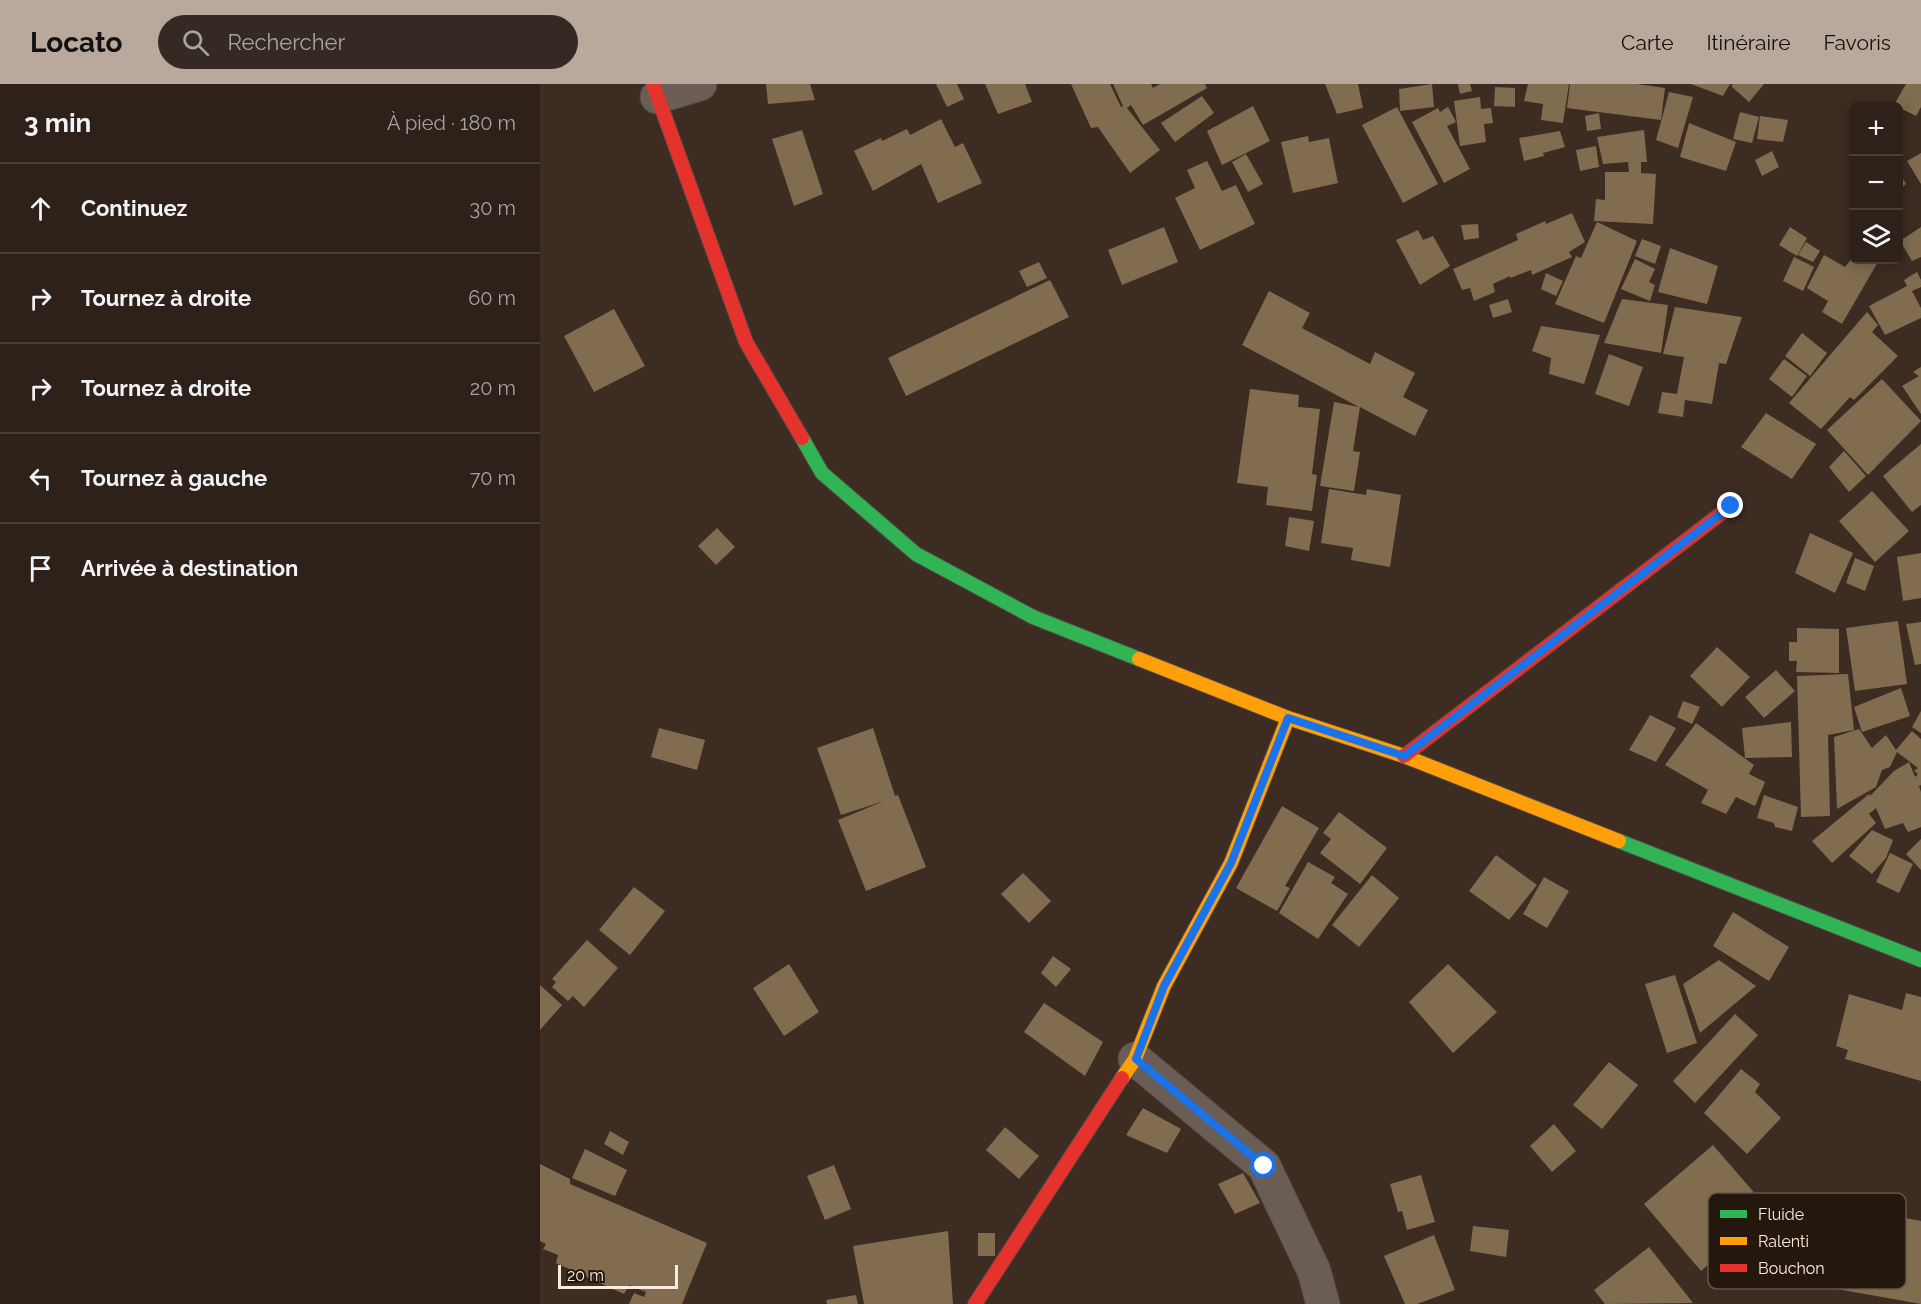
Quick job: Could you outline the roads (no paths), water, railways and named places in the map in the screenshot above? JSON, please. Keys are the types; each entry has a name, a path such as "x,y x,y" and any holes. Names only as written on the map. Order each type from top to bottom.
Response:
{"main road":[{"path":"655,90 746,342 822,473 916,554 1033,617 1288,718 1404,756 1921,960"},
{"path":"1404,756 1731,506"},
{"path":"975,1304 1136,1059 1164,986 1231,863 1288,718"}],"street":[{"path":"655,90 700,84"},
{"path":"1136,1059 1264,1166 1314,1271 1323,1304"}]}
